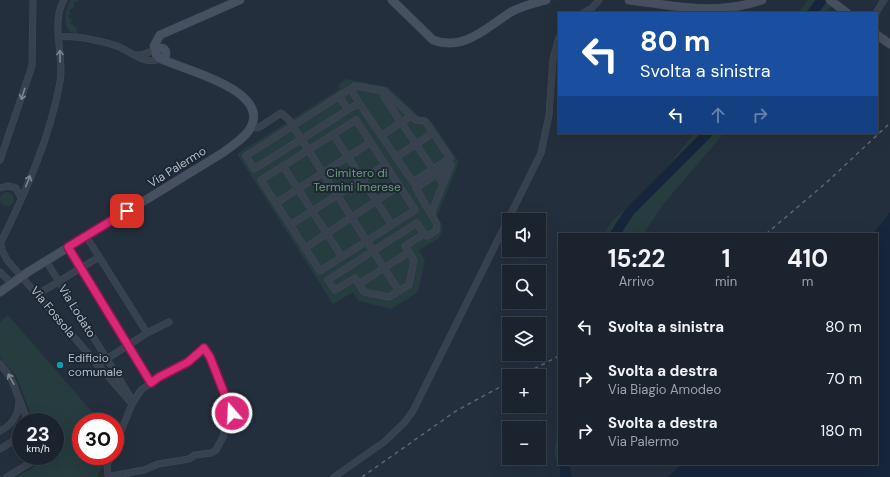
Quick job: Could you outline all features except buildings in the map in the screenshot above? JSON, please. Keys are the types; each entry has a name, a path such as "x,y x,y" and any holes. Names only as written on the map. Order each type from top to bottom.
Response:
{"street":[{"path":"0,160 32,66 33,0"},
{"path":"0,240 8,228 45,140 60,83 59,17 64,0"},
{"path":"59,37 69,36 117,46 141,59 150,60 160,54 164,38 176,28 240,0"},
{"path":"392,0 433,40 441,43 460,42 476,36 511,12 525,5 546,0"},
{"path":"585,12 592,8 599,0"},
{"path":"629,0 709,10 727,9 762,0"},
{"path":"830,0 846,12"},
{"path":"877,12 884,0"},
{"path":"878,36 890,44"},
{"path":"334,477 384,442 404,423 413,411 541,153 549,115 553,59 558,41"},
{"path":"133,54 160,54 230,87 250,103 253,111 252,123 258,128 281,113 289,120 399,291"},
{"path":"359,103 254,169 246,156 355,86 384,91 416,120 425,122 450,158 416,188 437,224 436,231 427,236 424,234 406,246 414,260 409,285 389,297 364,292 355,278 335,290 328,280 417,223 424,234"},
{"path":"350,89 413,182 451,166 431,214"},
{"path":"384,91 384,97 443,184"},
{"path":"340,96 348,110"},
{"path":"381,136 411,116"},
{"path":"356,120 415,210 320,271 261,180 333,134 356,120"},
{"name":"Via Palermo","path":"0,292 9,280 22,276 224,152 240,138 252,123"},
{"path":"396,157 433,133"},
{"path":"333,134 392,225"},
{"path":"276,203 371,142"},
{"path":"290,225 386,165"},
{"path":"283,166 342,257"},
{"path":"0,188 8,186 16,188 21,194 21,198"},
{"path":"305,248 399,186"},
{"path":"0,229 4,230 8,228"},
{"path":"86,236 147,333"},
{"name":"Via Fossola","path":"0,240 4,255 97,365 133,403"},
{"path":"68,247 129,344 151,383"},
{"path":"359,284 409,252"},
{"path":"38,294 99,257"},
{"name":"Via Lodato","path":"46,261 133,403"},
{"path":"0,272 9,280 16,269"},
{"path":"97,365 147,333 169,322"},
{"path":"107,465 108,475 111,476 144,470 158,464 189,459 195,455 213,452 224,435 222,424 232,411 210,357 204,348 188,362 159,377 141,390 133,403 124,424"},
{"path":"0,364 11,378 24,413"},
{"path":"0,431 14,420 18,412 18,398"},
{"path":"0,449 12,442"},
{"path":"7,477 26,465"}],"green space":[{"path":"71,0 79,0 73,3 75,6 69,11 71,14 68,16 72,21 70,23 77,28 76,34 69,31 65,20 66,11"},
{"path":"808,0 836,0 827,12 799,12"},
{"name":"Cimitero di Termini Imerese","path":"345,79 388,87 420,117 432,122 459,162 437,216 443,228 439,238 419,250 425,260 418,292 391,309 359,301 353,292 333,304 237,154 340,89 338,86"},
{"path":"694,134 723,134 665,202 644,233 621,233 629,217 624,213 612,233 605,233 610,224 669,164"},
{"path":"4,192 10,192 14,196 14,202 10,206 4,206 0,202 0,196"},
{"path":"8,315 93,413 72,413 72,465 103,465 97,477 17,477 38,465 64,465 64,413 30,413 16,376 0,358 0,322"},
{"path":"558,427 557,462 554,451"}],"water":[{"path":"630,211 620,233 612,233 624,213"},
{"path":"890,212 890,477 668,477 681,465 878,465 878,233 874,233"},
{"path":"560,465 572,465 570,468 573,477 560,477"}],"waterway":[{"path":"813,12 822,0"},
{"path":"616,233 630,211 707,134"}],"railway":[{"path":"767,233 826,183 890,123"},
{"path":"534,369 558,357"},
{"path":"362,477 456,411 502,386"}],"place":[{"name":"Edificio comunale","path":"60,365"}],"route":[{"path":"127,211 68,247 98,297 129,344 151,383 159,377 188,362 204,348 210,357 232,413"}]}
